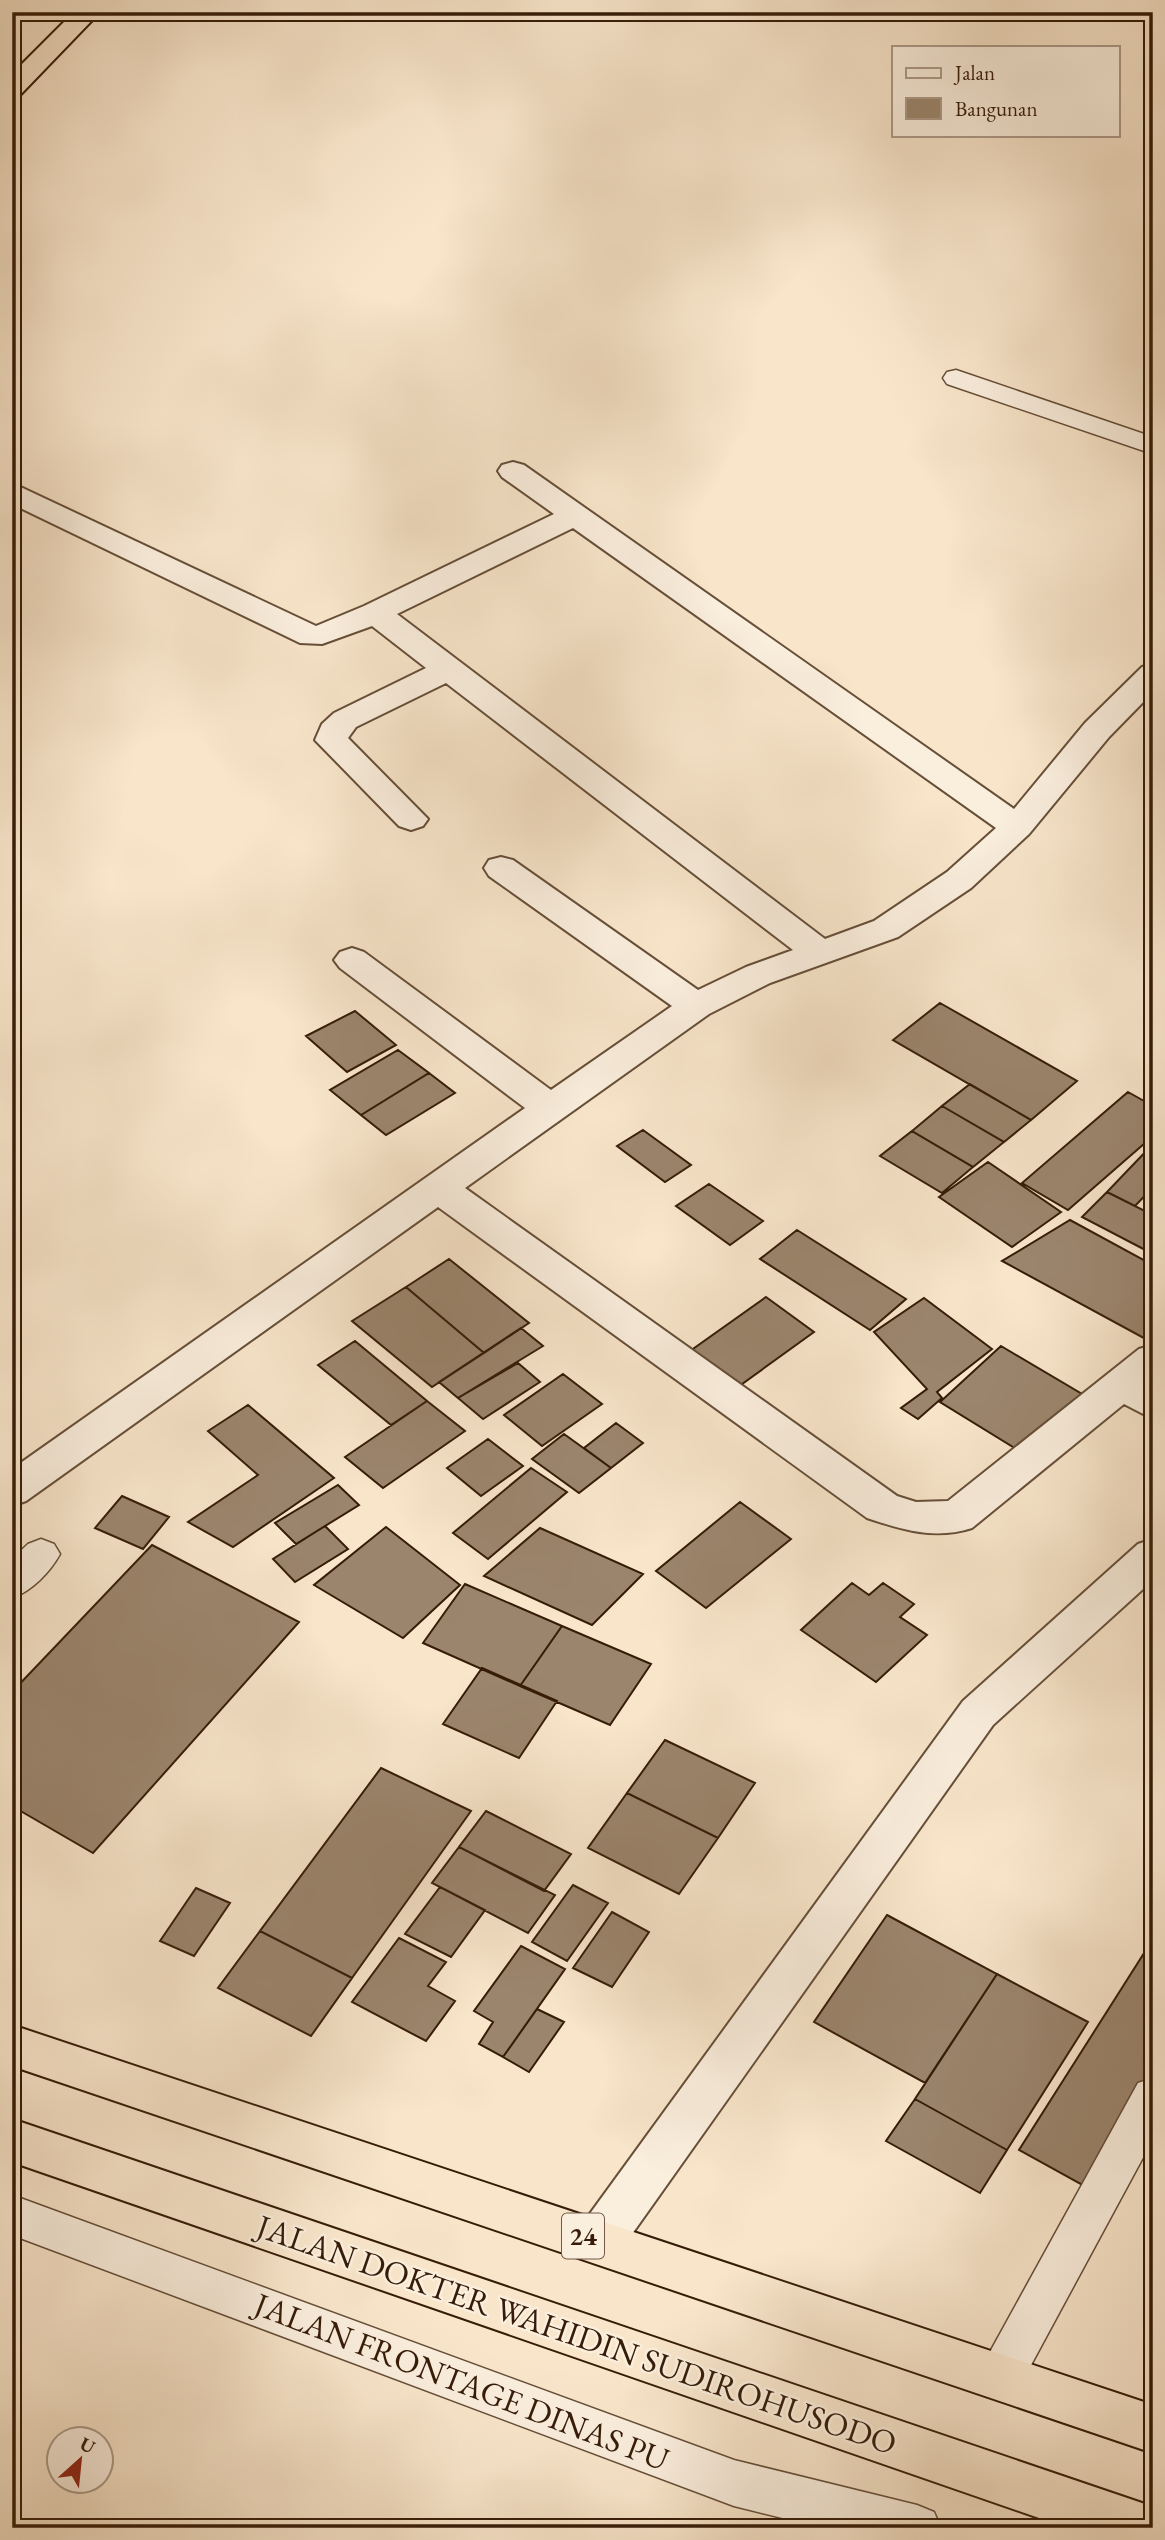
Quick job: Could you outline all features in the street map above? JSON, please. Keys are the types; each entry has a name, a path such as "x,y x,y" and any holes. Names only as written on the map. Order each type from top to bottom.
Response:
{"highway":[{"path":"12,89 88,12"},
{"name":"24","path":"12,2045 1001,2375 1153,2429"},
{"name":"JALAN DOKTER WAHIDIN SUDIROHUSODO","path":"12,2140 1142,2528"}],"street":[{"path":"513,471 1017,827"},
{"path":"12,492 311,636 322,635 374,613 575,515"},
{"path":"374,613 451,668 818,951"},
{"path":"411,819 331,740 334,731 345,720 451,668"},
{"path":"12,1490 696,1006 758,975 818,951 886,929 958,880 1017,827 1097,730 1153,674"},
{"path":"500,868 696,1006"},
{"path":"352,960 551,1109"},
{"path":"439,1189 882,1507 916,1518 957,1517 1137,1393 1153,1359"},
{"path":"598,2242 978,1713 1153,1555"}],"lane":[{"path":"956,378 1153,446"},
{"path":"12,1583 41,1554"},
{"path":"1001,2375 1153,2097"},
{"name":"JALAN FRONTAGE DINAS PU","path":"12,2215 734,2483 917,2528"}],"building":[{"path":"940,1003 1077,1081 1031,1120 893,1040"},
{"path":"355,1011 396,1045 347,1072 306,1036"},
{"path":"398,1050 429,1073 361,1115 330,1090"},
{"path":"429,1073 455,1093 386,1135 361,1115"},
{"path":"970,1084 1031,1120 1004,1142 942,1106"},
{"path":"1128,1092 1153,1106 1153,1136 1068,1210 1022,1183"},
{"path":"942,1106 1004,1142 973,1167 912,1131"},
{"path":"643,1130 691,1165 665,1182 617,1146"},
{"path":"912,1131 973,1167 942,1193 880,1156"},
{"path":"1152,1145 1153,1187 1135,1206 1107,1192"},
{"path":"988,1162 1061,1212 1012,1247 939,1197"},
{"path":"709,1184 763,1221 730,1245 676,1206"},
{"path":"1107,1192 1153,1215 1153,1254 1082,1217"},
{"path":"1070,1220 1153,1265 1153,1343 1002,1261"},
{"path":"797,1230 906,1299 870,1330 760,1259"},
{"path":"449,1259 529,1323 484,1353 406,1287"},
{"path":"406,1287 484,1353 432,1387 352,1321"},
{"path":"766,1297 814,1332 731,1392 683,1356"},
{"path":"924,1298 992,1349 937,1392 942,1398 918,1419 901,1408 927,1389 874,1332"},
{"path":"521,1328 543,1346 458,1398 439,1382"},
{"path":"355,1341 427,1401 391,1425 318,1365"},
{"path":"1001,1346 1082,1394 1021,1452 940,1402"},
{"path":"518,1363 540,1382 483,1419 458,1398"},
{"path":"563,1374 602,1404 542,1446 504,1415"},
{"path":"427,1401 465,1431 383,1488 345,1457"},
{"path":"248,1405 334,1478 233,1547 188,1522 258,1475 208,1431"},
{"path":"616,1423 643,1443 611,1468 584,1448"},
{"path":"564,1434 611,1468 579,1493 532,1459"},
{"path":"488,1439 523,1466 481,1496 447,1468"},
{"path":"531,1468 567,1492 488,1559 453,1533"},
{"path":"338,1485 359,1505 296,1544 275,1523"},
{"path":"122,1496 169,1517 143,1549 95,1528"},
{"path":"740,1502 791,1539 706,1608 656,1571"},
{"path":"325,1526 348,1549 295,1582 273,1559"},
{"path":"386,1527 460,1585 403,1638 314,1585"},
{"path":"540,1528 643,1574 592,1625 484,1576"},
{"path":"152,1545 299,1622 93,1853 12,1806 12,1692"},
{"path":"852,1583 869,1595 883,1583 914,1604 900,1617 927,1635 876,1682 801,1630"},
{"path":"465,1584 562,1626 520,1686 423,1643"},
{"path":"562,1626 651,1664 610,1725 520,1686"},
{"path":"482,1668 557,1701 519,1758 443,1724"},
{"path":"665,1740 755,1783 718,1838 627,1793"},
{"path":"381,1768 471,1811 352,1978 260,1931"},
{"path":"627,1793 718,1838 679,1894 588,1848"},
{"path":"486,1811 571,1854 544,1891 459,1847"},
{"path":"459,1847 555,1895 528,1933 432,1883"},
{"path":"573,1885 608,1903 567,1961 532,1942"},
{"path":"440,1887 485,1910 451,1957 405,1934"},
{"path":"196,1888 230,1903 194,1956 160,1941"},
{"path":"612,1912 649,1932 612,1987 573,1968"},
{"path":"887,1915 997,1974 925,2083 814,2022"},
{"path":"260,1931 352,1978 311,2036 218,1988"},
{"path":"399,1938 446,1962 428,1986 455,2001 426,2041 352,2002"},
{"path":"1153,1939 1153,2079 1086,2187 1019,2150"},
{"path":"521,1946 565,1969 503,2057 479,2044 493,2022 474,2011"},
{"path":"997,1974 1088,2022 1007,2150 915,2099"},
{"path":"537,2009 564,2022 529,2072 503,2057"},
{"path":"915,2099 1007,2150 980,2193 886,2141"}]}
